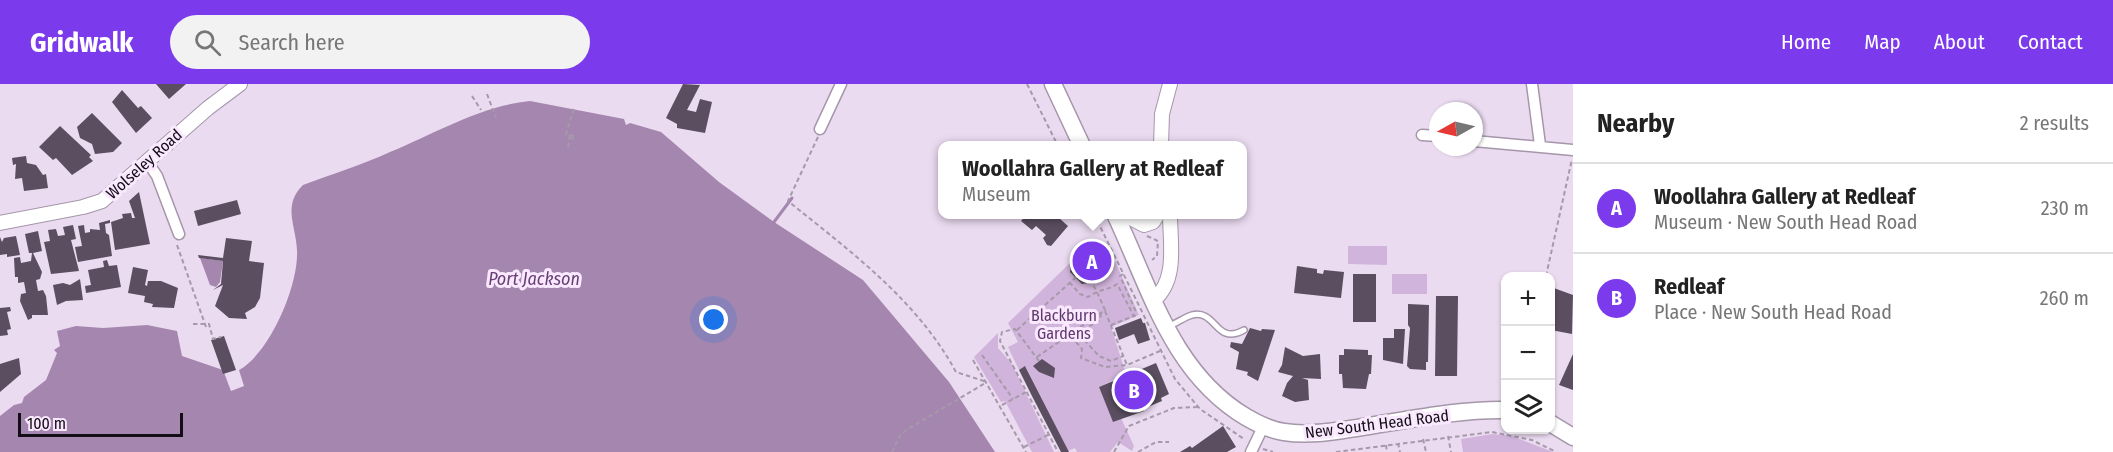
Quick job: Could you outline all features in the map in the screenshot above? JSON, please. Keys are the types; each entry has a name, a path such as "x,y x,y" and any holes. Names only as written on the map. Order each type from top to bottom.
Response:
{"main road":[{"path":"1053,84 1080,141"},
{"name":"New South Head Road","path":"1116,219 1185,361 1202,383 1216,396 1263,427 1283,432 1309,433 1501,411"},
{"path":"1555,426 1573,437"}],"street":[{"name":"Wolseley Road","path":"0,223 93,205 110,195 147,161 240,84"},
{"path":"819,134 841,84"},
{"path":"1161,141 1162,114 1170,84"},
{"path":"1170,141 1175,84"},
{"path":"1532,84 1540,145"},
{"path":"1422,135 1429,135"},
{"path":"1483,142 1540,145 1573,150"},
{"path":"147,161 157,176 179,234"},
{"path":"1133,219 1144,225 1155,219"},
{"path":"1154,300 1166,286 1170,276 1170,219"},
{"path":"1251,452 1263,427"}],"lane":[{"path":"1167,327 1194,315 1206,316 1226,334 1234,335 1244,330"}],"path":[{"path":"1027,84 1056,141"},
{"path":"487,94 496,118"},
{"path":"472,96 481,110"},
{"path":"574,108 566,134 578,139"},
{"path":"819,134 788,201 902,297 943,348 956,372 987,382"},
{"path":"568,147 571,136"},
{"path":"1546,272 1572,157"},
{"path":"179,234 176,243 206,326"},
{"path":"1144,235 1158,241 1157,256 1152,260"},
{"path":"1017,330 1019,325 1082,272 1097,292 1127,365"},
{"path":"1111,325 1137,315 1120,276 1123,274"},
{"path":"1070,284 1080,294 1088,297 1117,284 1134,316"},
{"path":"1036,357 1105,310"},
{"path":"1081,337 1089,330 1088,327 1100,320 1101,313"},
{"path":"193,324 206,326 209,324 213,339 221,337"},
{"path":"1039,361 1017,330 1007,329 1002,332 1000,341 1058,452"},
{"path":"1073,332 1077,332 1111,361 1124,356"},
{"path":"1076,342 1082,349 1081,358 1105,367 1127,365 1160,351"},
{"path":"982,355 1013,399"},
{"path":"973,360 1026,452"},
{"path":"892,452 900,435 908,429 987,382"},
{"path":"1001,406 1028,391"},
{"path":"1114,452 1130,426 1174,408 1198,407"},
{"path":"1336,452 1492,432 1513,434 1556,452"},
{"path":"1024,447 1050,434"},
{"path":"1448,438 1451,452"},
{"path":"1423,441 1426,452"},
{"path":"1138,452 1156,442 1169,442"},
{"path":"1386,445 1387,452"},
{"path":"1398,445 1400,452"},
{"path":"1373,447 1374,452"},
{"path":"1268,452 1273,452"}],"green space":[{"path":"1348,246 1387,246 1387,265 1348,264"},
{"name":"Blackburn Gardens","path":"1114,259 1139,315 1111,327 1126,374 1099,387 1113,421 1121,418 1134,446 1132,451 1118,442 1110,452 1077,452 1075,448 1068,451 1026,367 1019,370 1008,347 1018,342 1008,323 1072,261 1071,272"},
{"path":"1392,274 1427,274 1427,294 1392,294"},
{"path":"998,333 998,348 1012,364 1054,452 1032,452 1005,401 1001,402 974,357"},
{"path":"1493,434 1512,436 1553,452 1463,452 1461,439"}],"water":[{"name":"Port Jackson","path":"530,101 624,119 626,125 630,123 661,132 719,182 774,222 863,280 949,382 995,452 0,452 0,416 14,405 22,403 24,397 46,380 57,353 54,350 60,346 57,331 76,326 103,328 147,325 177,331 182,356 223,370 231,391 244,386 239,370 261,349 272,334 288,299 297,250 292,216 293,200 303,185 369,161 476,114"},
{"path":"200,258 223,261 220,282 216,287 210,285"}],"building":[{"path":"156,84 186,84 169,99"},
{"path":"683,84 700,85 687,110 696,112 700,99 712,102 705,133 677,128 677,124 666,118"},
{"path":"122,90 138,108 141,106 152,118 136,133 112,102"},
{"path":"92,113 122,143 113,152 95,154 92,144 80,138 77,127"},
{"path":"60,126 91,155 89,157 93,161 72,175 56,158 53,160 39,147"},
{"path":"26,156 27,163 36,165 43,175 46,174 48,188 24,191 22,178 15,179 16,164 13,165 12,158"},
{"path":"139,192 150,244 115,250 111,222 123,218 122,214 131,213 132,218 135,218 129,201"},
{"path":"237,200 241,214 198,226 194,211"},
{"path":"1023,219 1060,219 1068,226 1051,246 1047,245 1043,238 1046,235 1036,226 1032,230 1021,221"},
{"path":"110,220 110,223 105,224 112,256 78,262 75,247 82,246 78,226 84,225 85,233 90,232 90,229 100,230 99,223"},
{"path":"73,225 76,239 71,240 79,271 51,274 44,242 50,241 48,230 56,229 58,236 65,235 63,227"},
{"path":"38,231 42,251 33,253 42,272 40,279 36,280 38,291 43,290 46,296 48,315 32,315 32,318 28,320 20,301 21,294 26,293 24,282 18,283 18,277 15,277 14,258 20,257 21,263 31,261 32,253 29,253 25,234"},
{"path":"16,236 20,255 7,257 7,254 0,255 0,237 2,242 4,238"},
{"path":"226,238 252,241 249,261 264,263 260,298 255,307 245,313 247,319 229,318 215,306 223,285 213,290 221,284 223,261 199,258 198,255 223,258"},
{"path":"1094,240 1114,259 1093,282 1082,284 1070,272 1072,261"},
{"path":"107,260 109,266 117,265 121,287 86,293 85,286 91,285 88,270 104,267 103,261"},
{"path":"1297,266 1317,269 1317,273 1323,274 1324,270 1344,272 1341,298 1294,293"},
{"path":"133,267 148,270 145,285 147,286 148,281 161,281 178,288 174,308 152,307 153,304 144,302 145,296 128,293"},
{"path":"1353,274 1376,274 1376,322 1353,322"},
{"path":"80,279 83,300 66,301 57,305 53,285 63,283 70,285"},
{"path":"1555,288 1573,295 1572,334 1555,331"},
{"path":"1436,296 1458,296 1457,376 1435,376"},
{"path":"1408,304 1429,305 1426,370 1410,369 1407,366 1410,328"},
{"path":"10,307 11,311 7,312 11,329 7,330 8,335 0,336 0,308"},
{"path":"1141,318 1145,323 1150,340 1138,344 1134,334 1119,340 1115,328"},
{"path":"1250,328 1261,331 1262,329 1275,330 1258,381 1247,375 1248,372 1236,369 1239,352 1230,347 1231,342 1242,344"},
{"path":"1394,329 1405,329 1403,364 1383,360 1383,338 1394,338"},
{"path":"224,336 236,370 223,374 211,340"},
{"path":"1285,347 1303,356 1320,354 1321,379 1302,378 1308,380 1309,400 1295,402 1282,396 1287,383 1293,376 1278,372 1282,365"},
{"path":"1344,349 1368,350 1368,355 1372,355 1371,374 1369,374 1366,389 1343,388 1342,374 1339,374 1339,355 1344,355"},
{"path":"1573,354 1573,390 1559,385"},
{"path":"19,358 21,374 0,392 0,364"},
{"path":"1042,359 1055,368 1054,378 1039,372 1033,366"},
{"path":"1156,363 1169,394 1161,398 1162,401 1143,409 1144,411 1113,422 1099,387"},
{"path":"1025,366 1069,452 1061,452 1033,398 1019,370"},
{"path":"1223,426 1236,447 1227,452 1180,452 1190,446 1192,448"}],"waterway":[{"path":"774,222 792,198"}],"place":[{"name":"Woollahra Gallery at Redleaf","path":"1092,261"},
{"name":"Redleaf","path":"1134,390"}]}
